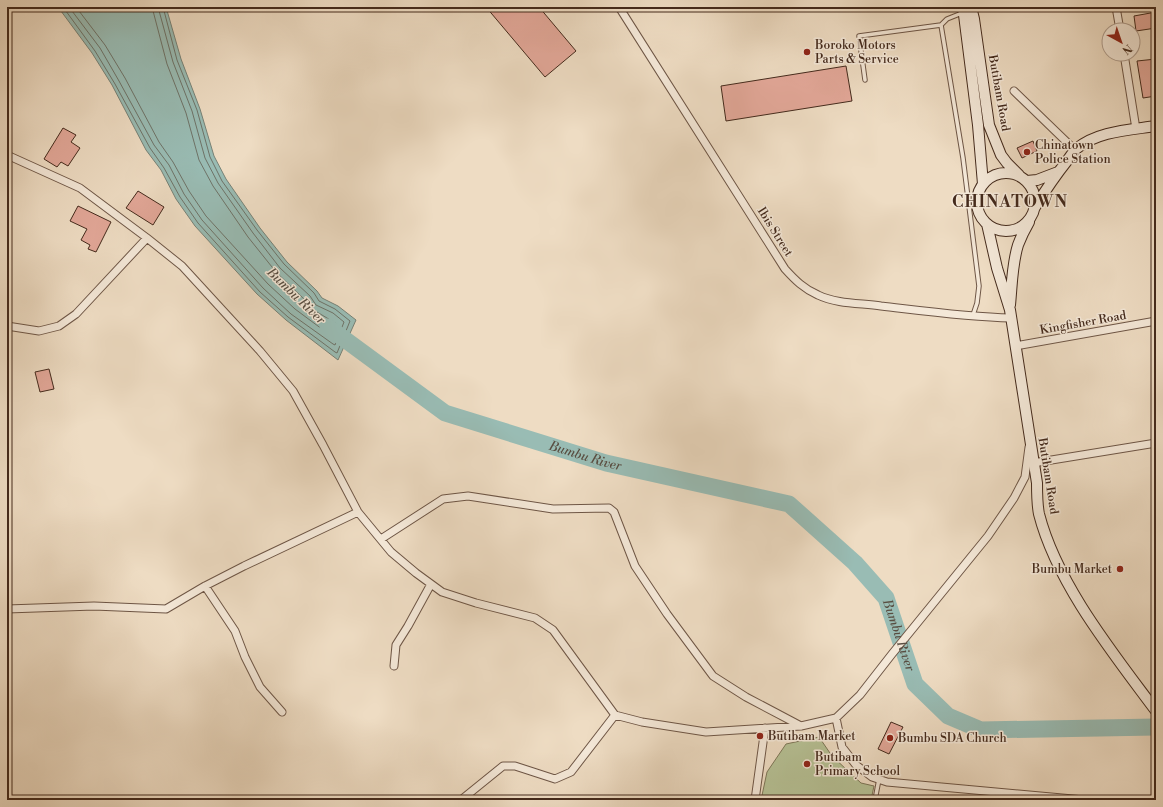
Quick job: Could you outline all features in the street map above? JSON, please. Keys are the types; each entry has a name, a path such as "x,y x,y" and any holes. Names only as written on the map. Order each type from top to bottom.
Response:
{"main road":[{"name":"Butibam Road","path":"965,9 974,19 989,125 1001,155 1007,163 1024,179"},
{"name":"Butibam Road","path":"965,9 983,184"},
{"path":"1058,172 1032,181 1011,173 1002,173 992,176 983,184 979,191 977,202 980,214 987,224 997,230 1009,231 1020,228 1029,220 1035,207 1058,172 1075,150 1090,140 1102,136 1156,126"},
{"path":"1024,179 1033,189 1036,198 1035,207"},
{"name":"Butibam Road","path":"1010,314 1013,266 1018,245 1029,220"},
{"name":"Butibam Road","path":"987,224 997,268 1010,314 1037,483 1039,513 1056,560 1082,608 1156,711"}],"street":[{"name":"Ibis Street","path":"619,7 785,269 807,290 819,296 831,299 973,317 1010,314"},
{"path":"1116,7 1119,22"},
{"path":"1125,62 1136,129"},
{"path":"1014,91 1075,150"},
{"path":"7,155 80,188 182,266 260,351 293,391 358,512 391,552 442,592 535,618 553,630 615,715 642,722 706,732 801,726 836,718 860,695 988,536 1014,498 1025,477 1030,441"},
{"path":"7,326 39,331 60,326 76,314 147,238"},
{"name":"Kingfisher Road","path":"1015,346 1156,321"},
{"path":"1033,463 1156,443"},
{"path":"381,539 443,499 449,498 468,496 553,509 609,508 614,512 635,566 667,614 713,676 746,697 801,726"},
{"path":"7,609 94,606 166,609 205,586 312,532 358,512"},
{"path":"394,666 396,645 431,584"},
{"path":"205,586 235,631 245,657 260,686 282,712"},
{"path":"461,800 503,766 515,766 555,779 571,772 615,715"},
{"path":"836,718 842,747 856,765 872,777 887,782 1079,800"},
{"path":"756,800 765,728"}],"lane":[{"path":"865,80 858,36 941,25 965,9"},
{"path":"941,25 964,165 979,286 977,303 973,317"},
{"path":"875,800 879,779"}],"green space":[{"name":"Butibam Primary School","path":"819,737 832,756 861,783 874,786 871,800 761,800 767,772 786,744"}],"water":[{"path":"58,7 166,7 181,59 200,109 214,156 226,179 260,228 287,262 317,291 322,298 338,306 356,320 338,360 286,320 257,294 195,226 176,199 161,170 146,150 112,85 92,53"}],"building":[{"path":"486,7 539,7 576,51 545,77"},
{"path":"1156,12 1156,28 1141,30 1141,22 1135,22 1134,16"},
{"path":"1156,59 1156,96 1143,98 1137,62 1141,62 1141,61"},
{"path":"846,66 852,101 726,121 721,86"},
{"path":"63,128 76,135 71,142 80,148 68,166 61,162 57,167 44,159"},
{"name":"Chinatown Police Station","path":"1033,141 1037,151 1022,158 1017,148"},
{"path":"138,191 164,207 153,225 126,208"},
{"path":"78,206 111,222 96,252 88,249 90,245 81,240 87,229 70,221"},
{"path":"49,369 54,389 40,392 35,372"},
{"name":"Bumbu SDA Church","path":"891,722 903,727 889,754 878,749"}],"waterway":[{"name":"Bumbu River","path":"328,327 445,413 606,463 789,504 855,563 886,598 915,684 948,716 981,730 1156,727"}],"place":[{"name":"Boroko Motors Parts & Service","path":"807,52"},
{"name":"Chinatown Police Station","path":"1027,152"},
{"name":"Bumbu Market","path":"1120,569"},
{"name":"Butibam Market","path":"760,736"},
{"name":"Bumbu SDA Church","path":"890,738"},
{"name":"Butibam Primary School","path":"807,764"}],"district":[{"name":"CHINATOWN","path":"1010,202"}]}
